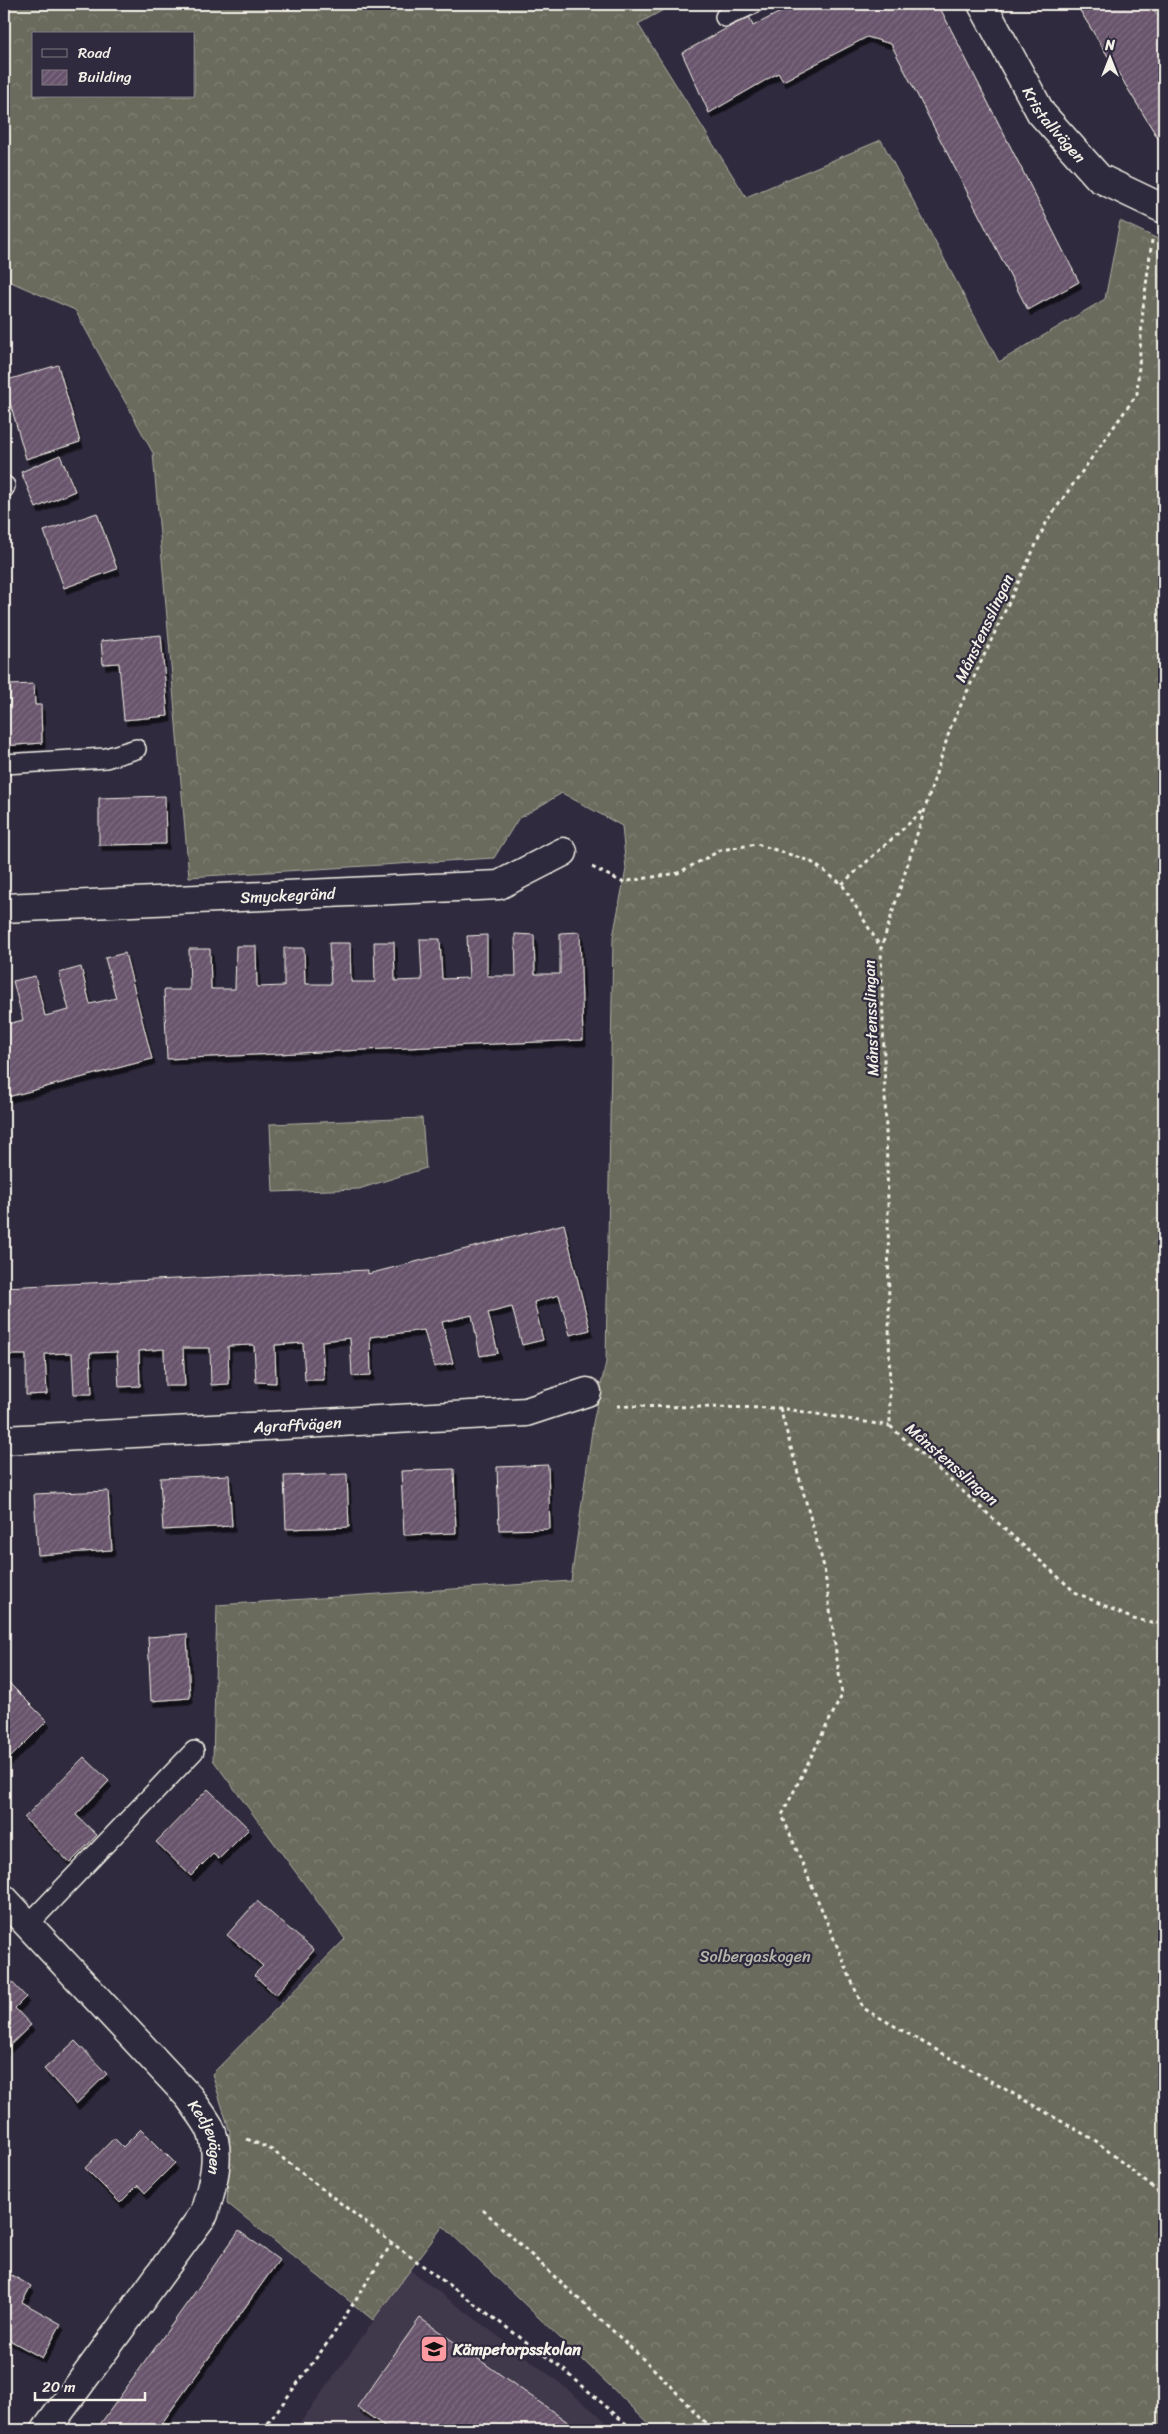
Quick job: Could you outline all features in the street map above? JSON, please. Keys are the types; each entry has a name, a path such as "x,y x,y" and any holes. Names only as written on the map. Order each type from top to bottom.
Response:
{"street":[{"name":"Kristallvägen","path":"982,4 1041,113 1099,178 1161,208"},
{"name":"Smyckegränd","path":"4,908 499,885 564,852"},
{"name":"Agraffvägen","path":"4,1440 526,1412 587,1392"},
{"name":"Kedjevägen","path":"4,1899 189,2097 210,2128 216,2155 213,2181 204,2214 46,2430"}],"lane":[{"path":"725,17 753,4"},
{"path":"4,764 106,758 136,748"},
{"path":"28,1924 194,1751"}],"path":[{"name":"Månstensslingan","path":"1161,208 1142,308 1137,394 1047,522 951,726 881,949 888,1203 890,1426 1075,1592 1132,1619 1164,1624"},
{"path":"842,884 926,808"},
{"path":"564,852 622,882 678,873 721,850 757,844 810,862 842,884 881,949"},
{"path":"587,1392 620,1407 780,1408 890,1426"},
{"path":"780,1408 824,1567 842,1695 782,1815 863,2008 1096,2141 1164,2197"},
{"path":"213,2143 246,2138 272,2150 392,2243 563,2369 633,2430"},
{"path":"483,2210 656,2371 712,2430"},
{"path":"263,2430 331,2338 392,2243"}],"shaded area":[{"name":"Kämpetorpsskolan","path":"410,2270 554,2378 616,2430 295,2430"}],"green space":[{"name":"Solbergaskogen","path":"4,4 674,4 638,24 746,197 881,140 999,362 1105,299 1120,221 1164,240 1164,2430 656,2430 443,2226 373,2320 227,2203 230,2132 212,2074 345,1939 213,1760 217,1605 571,1581 593,1423 606,1362 613,937 626,869 622,826 562,793 518,819 494,858 189,877 153,453 75,310 4,279"},
{"path":"422,1118 426,1168 359,1189 273,1192 270,1124"}],"building":[{"path":"796,4 938,4 1079,282 1028,310 891,44 867,37 783,81 778,73 709,113 682,53 749,16 753,26"},
{"path":"1076,4 1151,4 1164,26 1164,148"},
{"path":"58,365 80,442 26,459 4,381"},
{"path":"60,455 75,491 36,508 21,472"},
{"path":"97,513 117,569 64,588 44,531"},
{"path":"161,635 168,716 124,720 119,663 103,664 101,641"},
{"path":"34,684 35,705 41,705 42,743 4,746 4,706 10,706 10,685"},
{"path":"165,796 166,844 99,845 99,798"},
{"path":"4,799 7,852 4,852"},
{"path":"580,932 583,1040 167,1059 164,990 190,990 189,949 210,949 211,989 235,989 236,946 256,946 257,987 284,986 284,948 304,948 305,984 331,984 329,943 350,943 351,982 375,982 374,942 394,942 395,981 422,980 420,939 440,939 442,979 469,978 467,936 487,935 487,976 516,976 515,934 534,935 535,974 560,974 560,933"},
{"path":"125,953 152,1059 4,1098 4,1025 23,1020 13,981 35,976 45,1016 69,1010 59,973 81,967 90,1004 116,998 105,958"},
{"path":"564,1224 590,1330 570,1335 559,1295 534,1302 543,1340 522,1345 512,1307 488,1313 498,1353 480,1356 472,1315 442,1322 453,1363 434,1367 424,1330 370,1337 371,1375 352,1376 350,1338 322,1341 324,1380 305,1380 303,1343 275,1345 276,1383 256,1382 254,1345 228,1346 229,1384 211,1385 210,1348 183,1348 185,1386 165,1386 164,1349 139,1351 140,1386 119,1387 117,1352 90,1353 92,1394 74,1394 72,1353 45,1354 47,1394 26,1395 26,1355 4,1355 4,1287 368,1270 368,1274"},
{"path":"548,1465 550,1529 499,1530 497,1467"},
{"path":"454,1469 456,1533 404,1535 401,1471"},
{"path":"347,1474 349,1527 286,1529 284,1476"},
{"path":"229,1475 232,1526 163,1530 160,1478"},
{"path":"108,1491 112,1550 38,1555 34,1494"},
{"path":"187,1634 190,1698 151,1701 148,1637"},
{"path":"4,1678 47,1721 4,1764"},
{"path":"84,1757 109,1781 76,1815 97,1835 70,1863 24,1818"},
{"path":"208,1789 249,1829 219,1859 213,1854 191,1876 156,1842"},
{"path":"257,1901 314,1950 276,1995 254,1975 263,1966 227,1935"},
{"path":"4,1974 26,1997 15,2008 31,2025 4,2051"},
{"path":"75,2041 107,2074 76,2104 44,2069"},
{"path":"141,2129 175,2163 145,2193 138,2185 120,2203 85,2168 114,2138 123,2147"},
{"path":"239,2231 279,2260 157,2430 96,2430"},
{"path":"4,2271 31,2286 22,2302 61,2324 42,2358 4,2337"},
{"path":"420,2318 579,2430 390,2430 357,2407"}],"place":[{"name":"Kämpetorpsskolan","path":"434,2349"}]}
